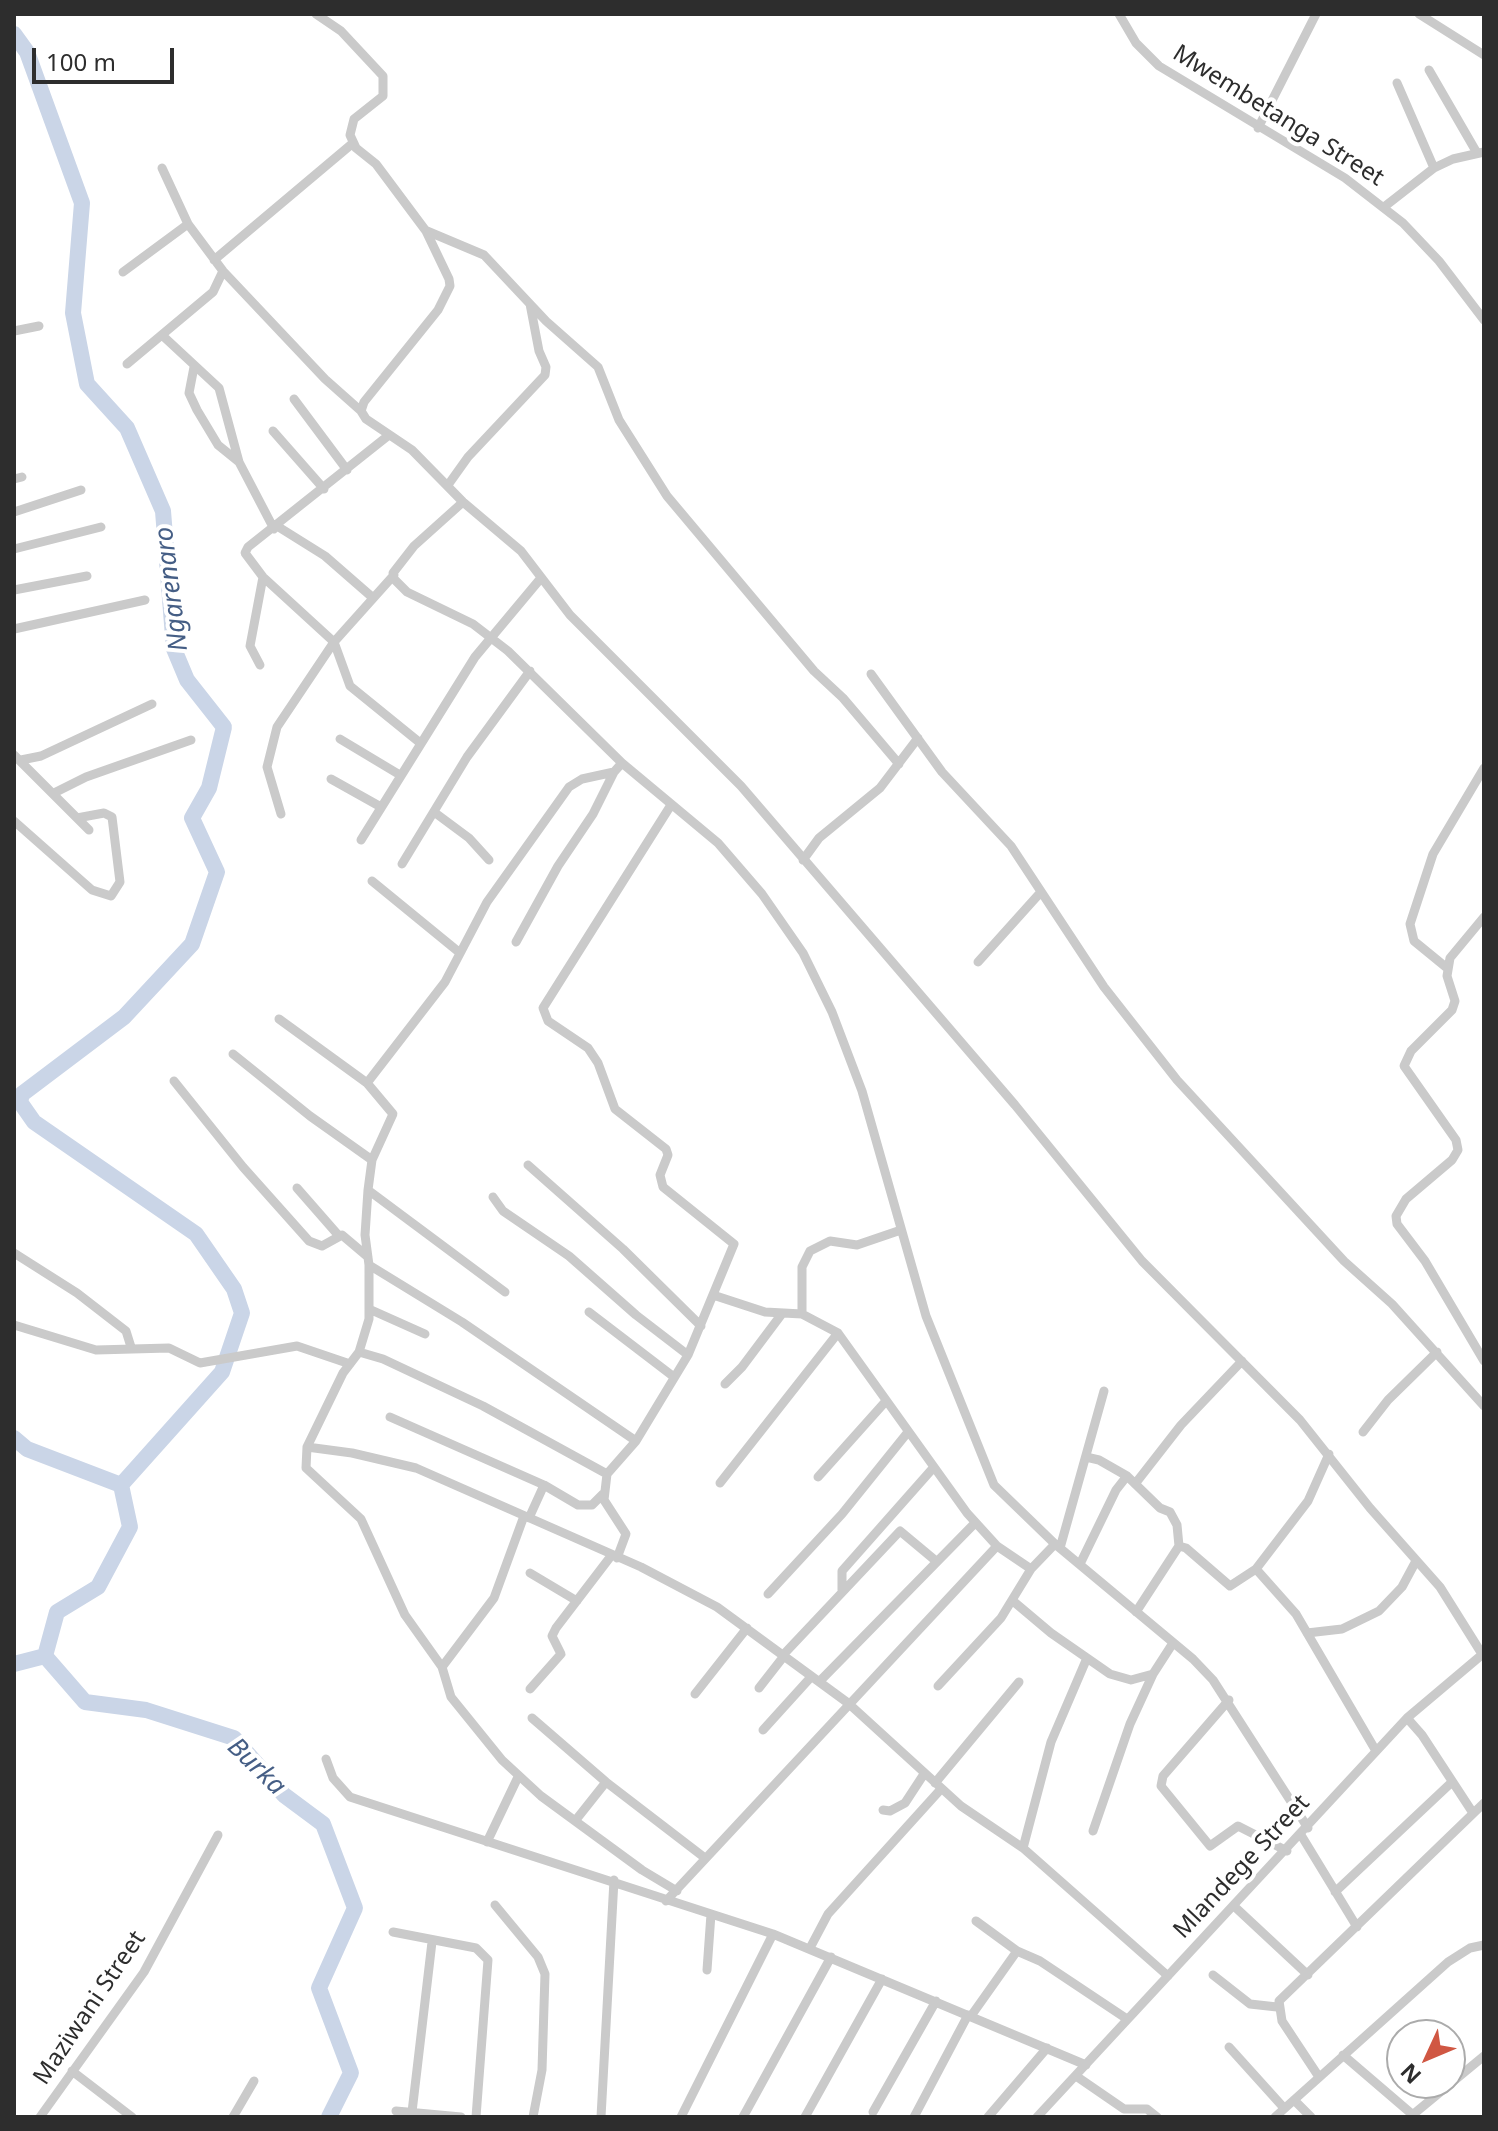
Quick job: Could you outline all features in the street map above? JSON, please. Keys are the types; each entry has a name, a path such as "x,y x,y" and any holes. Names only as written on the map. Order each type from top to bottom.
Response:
{"street":[{"path":"316,14 341,31 383,76 383,96 351,124 353,143 376,164 426,231 447,271 450,286 438,310 377,382 361,411"},
{"name":"Mwembetanga Street","path":"1119,14 1136,43 1159,66 1345,178 1384,207 1439,261 1484,320"},
{"path":"1258,128 1316,14"},
{"path":"1419,14 1484,55"},
{"path":"1384,207 1434,168 1481,153 1429,70"},
{"path":"1397,83 1434,168"},
{"path":"214,260 353,143"},
{"path":"162,168 188,224 223,271 325,379 361,411 370,424 412,450 463,502 521,551 570,615 741,786 1015,1105 1142,1261 1282,1400 1329,1454 1457,1611 1483,1654"},
{"path":"123,272 188,224"},
{"path":"426,231 484,255 530,304 598,367 619,420 667,496 814,671 843,698 899,764"},
{"path":"127,364 213,292 223,271"},
{"path":"448,485 468,457 545,375 546,367 539,351 530,304"},
{"path":"14,331 39,326"},
{"path":"163,336 219,388 239,462 275,527 325,556 372,597"},
{"path":"194,367 189,393 197,410 218,445 239,462"},
{"path":"294,399 347,470"},
{"path":"273,431 324,489"},
{"path":"389,435 245,553 263,577 334,642 350,686 419,742"},
{"path":"14,512 81,490"},
{"path":"281,814 267,767 277,727 334,642 394,575 414,546 463,502"},
{"path":"14,549 101,527"},
{"path":"394,575 407,592 462,617 490,636 530,671 622,763 742,868 803,953 832,1012 862,1091 926,1316 985,1468 1005,1498 1193,1659 1229,1700 1357,1927"},
{"path":"14,590 87,576"},
{"path":"260,665 250,646 263,577"},
{"path":"361,840 419,742 490,636 541,578"},
{"path":"14,629 145,600"},
{"path":"402,864 467,757 530,671"},
{"path":"871,674 942,772 1011,846 1104,987 1177,1080 1344,1261 1392,1304 1484,1406"},
{"path":"18,758 41,756 152,704"},
{"path":"803,860 819,838 863,805 918,738"},
{"path":"340,739 400,775"},
{"path":"54,793 86,777 191,740"},
{"path":"18,758 89,830"},
{"path":"516,942 558,866 622,763"},
{"path":"1484,768 1433,854 1410,924 1414,941 1447,968 1455,1001 1452,1010 1411,1051 1404,1066 1456,1140 1458,1150 1452,1160 1398,1207 1397,1224 1425,1261 1484,1361"},
{"path":"367,1083 445,982 512,865 569,787 582,779 614,772"},
{"path":"331,779 381,807"},
{"path":"530,1689 561,1654 552,1636 614,1557 626,1534 607,1508 603,1494 607,1474 636,1441 688,1355 733,1249 733,1241 663,1187 660,1175 668,1155 666,1149 615,1109 598,1063 588,1048 543,1015 543,1008 581,944 671,805"},
{"path":"434,812 469,838 489,860"},
{"path":"14,821 92,890 111,896 120,882 112,817 104,813 77,818"},
{"path":"372,881 460,953"},
{"path":"978,962 1040,893"},
{"path":"1447,968 1459,945 1484,917"},
{"path":"279,1019 367,1083 393,1114 372,1160 368,1190 369,1309 359,1352 307,1447 306,1468 361,1519 405,1615 442,1667 451,1697 518,1777 575,1821 677,1891"},
{"path":"233,1054 310,1116 372,1160"},
{"path":"174,1081 243,1167 309,1241 322,1246 339,1236"},
{"path":"528,1165 623,1249 701,1326"},
{"path":"297,1188 339,1236 369,1261 636,1441"},
{"path":"368,1190 505,1292"},
{"path":"493,1197 503,1211 569,1256 636,1315 688,1355"},
{"path":"802,1314 802,1267 810,1251 830,1241 857,1245 901,1230"},
{"path":"14,1253 77,1293 126,1331 131,1347"},
{"path":"713,1295 781,1315 802,1314 838,1333 975,1523 997,1546 1031,1569"},
{"path":"369,1309 425,1334"},
{"path":"589,1312 674,1377"},
{"path":"725,1384 742,1367 781,1315"},
{"path":"14,1325 96,1350 169,1348 200,1363 297,1346 350,1364"},
{"path":"720,1483 838,1333"},
{"path":"359,1352 383,1359 483,1406 607,1474"},
{"path":"1363,1432 1388,1400 1437,1352"},
{"path":"1135,1484 1181,1425 1242,1361"},
{"path":"938,1686 1013,1601 1031,1569 1058,1546 1104,1391"},
{"path":"818,1477 886,1401"},
{"path":"390,1417 544,1485 578,1505 592,1505 603,1494"},
{"path":"768,1594 842,1514 908,1432"},
{"path":"307,1447 352,1453 416,1468 686,1588 747,1628 848,1703 938,1786 1023,1848 1168,1976"},
{"path":"1179,1546 1186,1548 1230,1586 1256,1569 1308,1501 1329,1454"},
{"path":"1086,1457 1099,1460 1127,1476 1174,1517 1179,1546 1136,1612"},
{"path":"842,1590 842,1571 934,1467"},
{"path":"1080,1564 1116,1490 1127,1476"},
{"path":"442,1667 494,1598 527,1517 544,1485"},
{"path":"763,1730 816,1679 867,1637 975,1523"},
{"path":"759,1688 842,1590 900,1531 936,1561"},
{"path":"666,1901 997,1546"},
{"path":"1307,1633 1342,1629 1379,1611 1402,1587 1416,1561"},
{"path":"1256,1569 1278,1591 1307,1633 1376,1751"},
{"path":"530,1573 577,1601"},
{"path":"1013,1601 1087,1658 1119,1678 1141,1679 1153,1674"},
{"path":"695,1694 747,1628"},
{"path":"1093,1831 1130,1724 1153,1674 1173,1643"},
{"name":"Mlandege Street","path":"1037,2117 1287,1851 1407,1718 1483,1654"},
{"path":"1023,1848 1033,1797 1051,1742 1087,1658"},
{"path":"810,1948 828,1914 938,1786 1019,1682"},
{"path":"1229,1700 1163,1776 1161,1786 1210,1846 1238,1826 1287,1851"},
{"path":"532,1718 606,1782 705,1858"},
{"path":"1407,1718 1422,1735 1473,1813"},
{"path":"326,1759 333,1778 350,1797 773,1934 1086,2065"},
{"path":"883,1810 890,1811 905,1803 924,1774"},
{"path":"487,1842 518,1777"},
{"path":"575,1821 606,1782"},
{"path":"1335,1892 1452,1782"},
{"path":"1277,2007 1287,1991 1308,1975 1484,1803"},
{"name":"Maziwani Street","path":"40,2117 144,1972 218,1835"},
{"path":"601,2117 614,1880"},
{"path":"495,1905 538,1957 545,1974 542,2070 533,2117"},
{"path":"1235,1907 1308,1975"},
{"path":"707,1970 711,1914"},
{"path":"976,1921 1017,1951 1040,1961 1127,2019"},
{"path":"393,1932 432,1942 476,1948 485,1955 490,1966 476,2117"},
{"path":"681,2117 773,1934"},
{"path":"412,2112 432,1942"},
{"path":"1275,2117 1448,1962 1470,1948 1484,1945"},
{"path":"914,2117 969,2015 1017,1951"},
{"path":"743,2117 831,1957"},
{"path":"1213,1975 1250,2004 1277,2007"},
{"path":"805,2117 882,1979"},
{"path":"873,2112 936,2001"},
{"path":"1277,2007 1282,2021 1319,2077"},
{"path":"1229,2047 1284,2108"},
{"path":"988,2117 1047,2048"},
{"path":"1343,2055 1411,2116 1484,2056"},
{"path":"72,2071 132,2117"},
{"path":"1076,2076 1124,2109 1144,2108 1157,2117"},
{"path":"233,2117 254,2081"},
{"path":"1294,2100 1311,2117"},
{"path":"396,2111 461,2117"}],"waterway":[{"name":"Ngarenaro","path":"14,34 27,52 82,203 73,313 87,384 127,428 163,511 174,649 187,680 224,727 209,788 192,818 217,872 192,944 124,1017 22,1094 20,1102 34,1122 196,1234 234,1289 242,1313 222,1372 121,1485 27,1449 14,1438"},
{"name":"Burka","path":"121,1485 130,1527 98,1587 57,1612 45,1656 85,1702 146,1710 234,1738 284,1795 323,1824 355,1908 319,1988 351,2073 329,2117"},
{"path":"14,1664 45,1656"}]}
